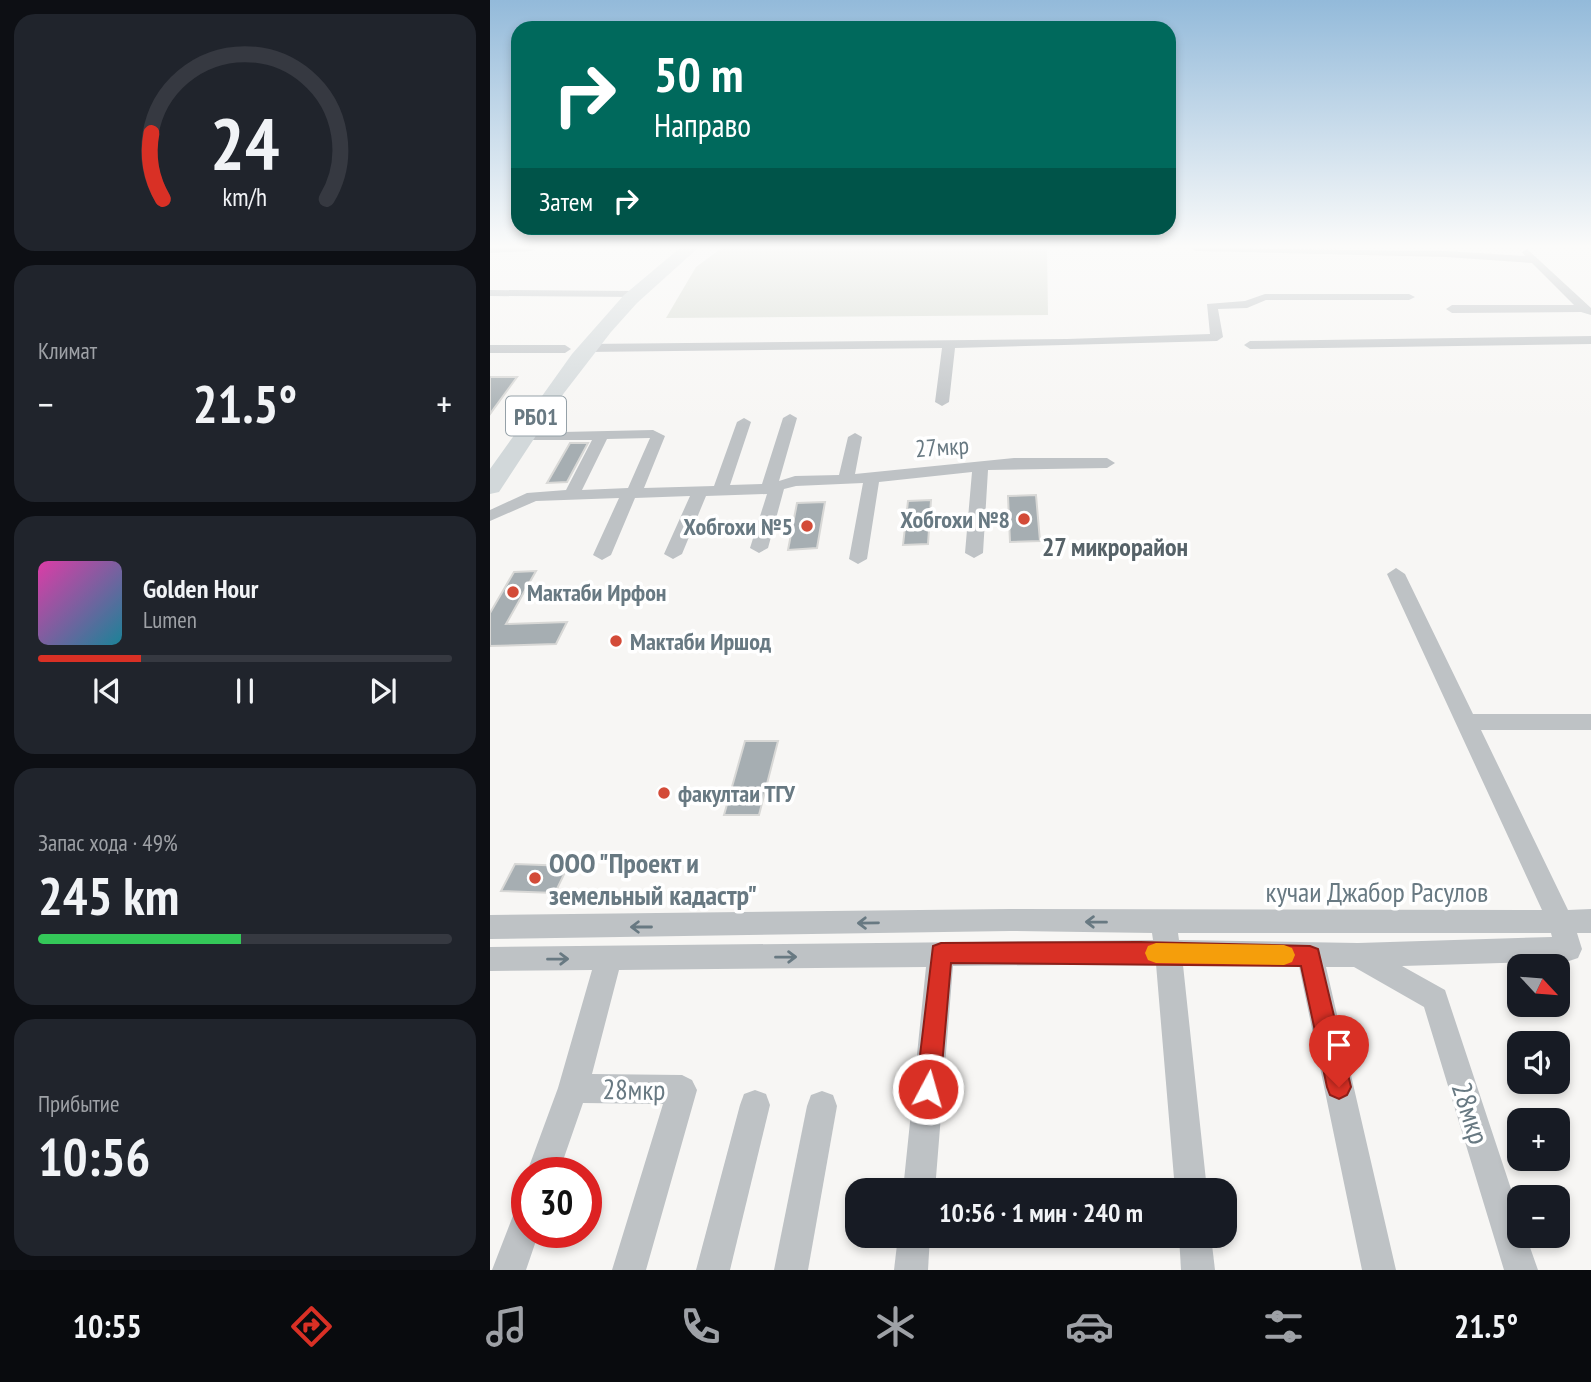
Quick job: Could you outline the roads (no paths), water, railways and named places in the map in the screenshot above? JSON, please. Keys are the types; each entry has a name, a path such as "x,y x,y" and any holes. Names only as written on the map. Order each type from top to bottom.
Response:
{"highway":[{"name":"РБ01","path":"490,452 575,349 614,307"},
{"name":"РБ01","path":"490,487 575,349"}],"street":[{"path":"490,349 949,345 1217,337 1211,307"},
{"path":"1452,309 1588,312"},
{"path":"1250,345 1591,340"},
{"path":"943,402 949,345"},
{"path":"759,548 790,418"},
{"path":"720,491 744,422"},
{"path":"572,494 602,435"},
{"path":"522,436 658,436 602,555"},
{"path":"846,479 855,437"},
{"name":"27мкр","path":"490,516 533,496 773,488 795,481 873,478 925,471 980,469 1014,463 1107,463"},
{"path":"974,553 980,469"},
{"path":"858,559 873,478"},
{"path":"673,554 700,491"},
{"path":"498,927 490,958 941,953 1310,956 1569,948 1561,922 1396,574"},
{"path":"1465,722 1591,722"},
{"name":"кучаи Джабор Расулов","path":"498,927 1010,920 1164,923 1591,921"},
{"path":"1164,923 1190,1178"},
{"path":"920,1178 941,953"},
{"name":"28мкр","path":"1357,955 1435,999 1521,1270"},
{"path":"1310,956 1379,1270"},
{"path":"573,1088 610,958"},
{"name":"28мкр","path":"548,1157 573,1088 682,1090 629,1270"},
{"path":"713,1270 755,1104"},
{"path":"791,1270 822,1106"},
{"path":"509,1270 517,1248"},
{"path":"911,1270 913,1248"},
{"path":"1196,1248 1198,1270"}],"place":[{"name":"Хобгохи №8","path":"1024,519"},
{"name":"Хобгохи №5","path":"807,526"},
{"name":"Мактаби Ирфон","path":"513,592"},
{"name":"Мактаби Иршод","path":"616,641"},
{"name":"факултаи ТГУ","path":"664,793"},
{"name":"ООО \"Проект и земельный кадастр\"","path":"535,878"}],"district":[{"name":"27 микрорайон","path":"1115,546"}]}
